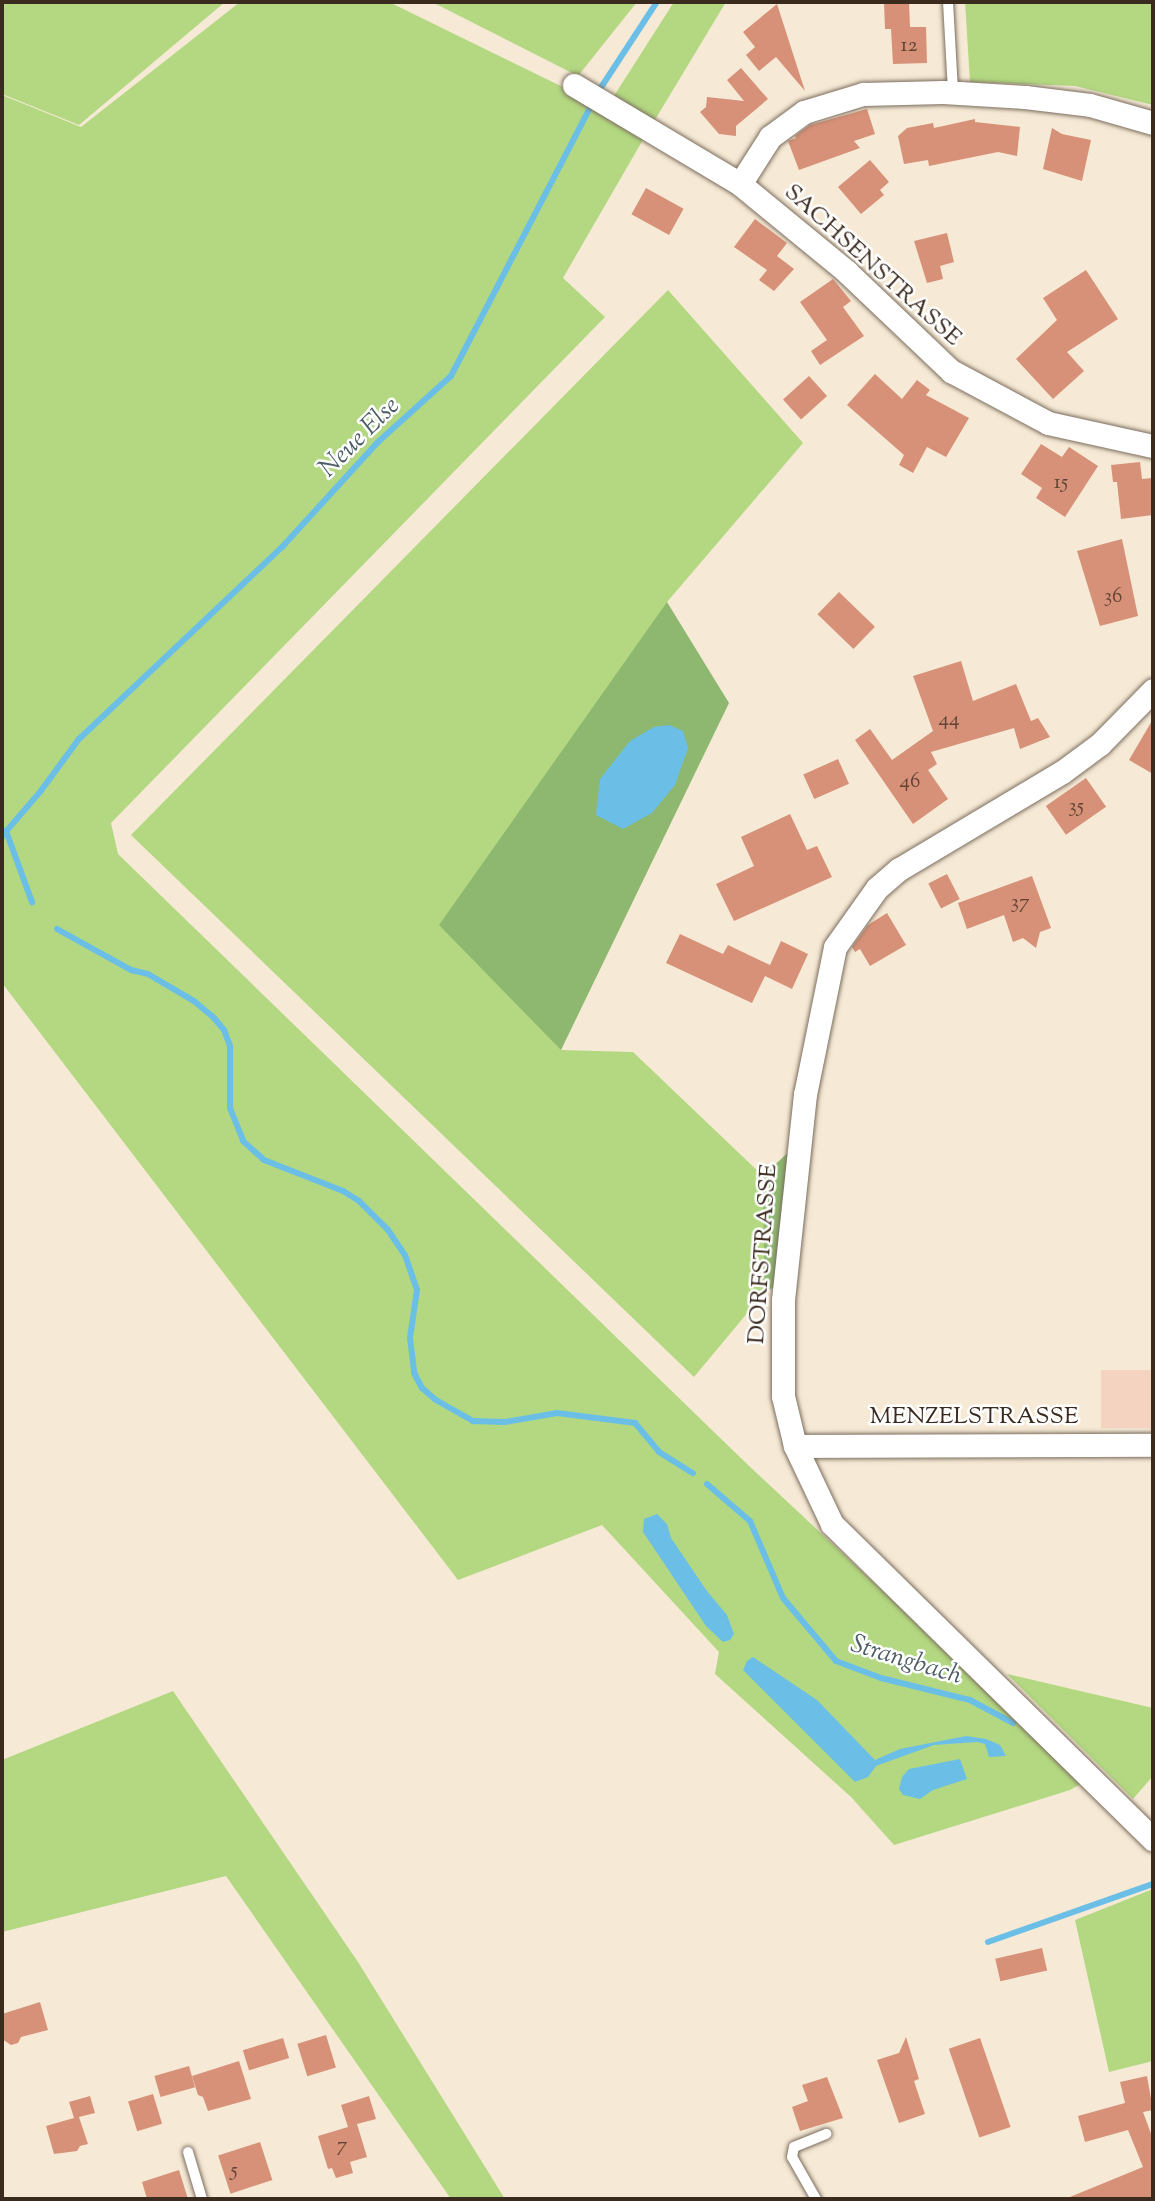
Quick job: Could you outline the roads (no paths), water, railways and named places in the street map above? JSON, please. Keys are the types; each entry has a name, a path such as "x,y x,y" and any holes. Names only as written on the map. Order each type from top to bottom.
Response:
{"street":[{"name":"SACHSENSTRASSE","path":"574,85 740,184 847,272 951,371 1048,423 1153,446"},
{"path":"740,184 770,137 804,112 863,94 953,93 1090,105 1153,123"},
{"name":"DORFSTRASSE","path":"1153,690 1100,744 1062,772 899,869 877,888 835,947 805,1094 783,1300 783,1396 795,1446 832,1524 1153,1839"},
{"name":"MENZELSTRASSE","path":"795,1446 1153,1445"}],"lane":[{"path":"948,2 953,93"},
{"path":"816,2199 792,2157 794,2147 827,2134"},
{"path":"188,2152 202,2199"}],"water":[{"path":"669,725 683,731 688,748 675,785 652,813 623,829 596,815 600,779 630,741 654,727"},
{"path":"657,1514 667,1524 671,1538 707,1591 727,1615 734,1634 730,1640 723,1642 706,1626 643,1532 644,1519"},
{"path":"753,1657 817,1700 875,1760 900,1749 966,1736 986,1739 1000,1745 1006,1756 989,1757 985,1744 977,1742 934,1745 876,1766 868,1777 855,1782 743,1670 747,1661"},
{"path":"960,1759 967,1779 933,1790 920,1799 903,1795 899,1789 902,1777 909,1769"}],"waterway":[{"name":"Neue Else","path":"2,836 40,792 79,739 283,546 378,442 451,376 600,89 657,2"},
{"path":"6,831 32,902"},
{"path":"57,929 131,970 148,974 194,1001 214,1018 224,1030 230,1046 230,1108 243,1141 264,1160 343,1191 359,1201 388,1230 405,1255 417,1290 410,1338 414,1373 422,1388 436,1400 473,1421 505,1422 557,1413 635,1423 659,1452 693,1473"},
{"name":"Strangbach","path":"707,1484 750,1521 783,1598 836,1661 881,1678 970,1700 1013,1723"},
{"path":"988,1942 1153,1884"}]}
